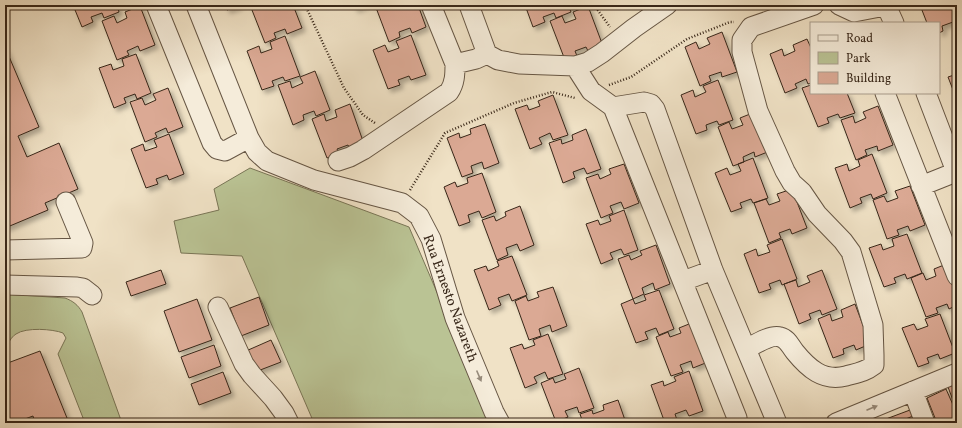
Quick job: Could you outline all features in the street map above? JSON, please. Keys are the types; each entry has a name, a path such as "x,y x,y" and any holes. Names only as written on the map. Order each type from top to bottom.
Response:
{"street":[{"path":"156,5 212,144 217,149 224,151 249,138 196,5"},
{"path":"338,161 350,157 449,92 453,85 455,64 431,5"},
{"path":"469,5 487,54 498,60 519,64 575,66 588,62 602,53 667,5"},
{"path":"746,349 766,339 779,336 787,340 794,351 810,369 823,377 839,378 866,371 874,365 873,325 851,252 843,241 817,214 802,192 792,183 785,171 758,111 742,52 742,40 751,27 814,5"},
{"path":"850,13 880,7 886,8 894,22"},
{"path":"455,64 476,59 487,54"},
{"path":"575,66 591,91 613,108 737,418"},
{"path":"885,94 957,276"},
{"path":"921,186 956,173 926,94"},
{"path":"613,108 644,102 651,104 655,108 713,270 777,423"},
{"name":"Rua Ernesto Nazareth","path":"249,138 258,152 267,161 280,167 314,180 402,202 419,216 431,239 455,318 500,423"},
{"path":"5,250 82,248 83,243 66,202"},
{"path":"683,281 713,270"},
{"path":"5,285 77,287 83,288 92,295"},
{"path":"218,307 244,364 280,408 289,423"},
{"path":"836,423 957,373"},
{"path":"913,391 925,423"}],"path":[{"path":"305,5 344,88 363,115 390,132"},
{"path":"594,5 620,39"}],"green space":[{"path":"250,168 409,227 493,423 314,423 242,256 181,253 174,221 219,210 214,189"},
{"path":"5,294 65,298 77,305 82,312 122,423 85,423 58,354 66,338 63,333 53,330 26,330 16,334 5,349"}],"building":[{"path":"73,5 117,5 119,12 104,18 102,13 91,17 93,22 82,27"},
{"path":"225,5 239,5 239,6 227,10"},
{"path":"250,5 293,5 302,28 287,34 285,29 274,33 276,38 265,43"},
{"path":"353,5 366,5 355,9"},
{"path":"375,5 418,5 426,27 412,33 410,28 399,32 400,37 389,42"},
{"path":"525,5 568,5 571,12 556,18 554,13 543,17 545,22 533,27"},
{"path":"920,5 957,5 957,26 954,27 953,22 942,26 943,31 940,32 940,22 927,22"},
{"path":"140,6 155,45 140,51 138,46 127,51 129,55 117,60 102,21 114,16 117,23 127,18 125,12"},
{"path":"588,6 603,46 588,51 586,47 575,51 577,56 565,60 550,21 562,16 565,23 576,19 573,12"},
{"path":"957,27 957,37 954,28"},
{"path":"722,32 737,72 722,77 721,72 709,76 711,81 700,86 685,47 696,42 699,49 710,44 707,38"},
{"path":"411,35 426,75 411,80 409,76 398,80 400,85 388,89 373,50 385,45 388,52 399,48 396,41"},
{"path":"285,36 300,76 285,81 283,77 272,81 274,86 262,90 247,51 259,46 261,53 272,49 270,42"},
{"path":"807,39 810,46 810,83 808,84 806,79 795,84 797,88 785,93 770,54 782,49 784,56 795,51 793,45"},
{"path":"5,47 39,127 18,136 27,157 59,143 78,189 45,203 48,210 5,228"},
{"path":"136,54 151,93 137,99 135,94 124,98 126,103 114,108 99,68 111,64 113,70 124,66 122,59"},
{"path":"315,71 330,110 316,116 314,111 303,115 304,120 293,125 278,85 290,81 292,88 303,83 300,77"},
{"path":"957,74 957,100 948,77"},
{"path":"718,80 733,120 719,125 717,121 706,125 707,130 696,134 681,95 693,90 695,97 706,92 703,86"},
{"path":"810,85 810,94 847,94 855,113 840,118 838,114 827,118 829,123 818,127 802,88"},
{"path":"168,88 183,127 168,133 166,128 155,133 157,137 145,142 130,102 142,98 145,105 156,100 153,94"},
{"path":"553,95 568,135 553,140 550,133 539,138 542,144 530,149 515,109 527,105 529,110 540,106 538,101"},
{"path":"350,104 364,144 350,149 348,145 337,149 339,154 327,158 312,119 324,114 326,121 337,117 335,110"},
{"path":"878,106 893,145 878,151 877,146 865,150 867,155 856,160 841,120 853,116 855,123 866,118 863,112"},
{"path":"755,112 770,151 755,157 754,152 743,157 744,162 733,166 718,127 729,122 732,129 743,125 740,118"},
{"path":"485,124 499,163 484,169 482,162 471,166 473,173 462,177 447,138 459,133 460,138 471,134 470,129"},
{"path":"586,129 601,169 587,174 584,168 573,172 575,178 563,183 549,143 561,139 562,144 573,140 572,135"},
{"path":"169,134 184,174 169,180 167,175 156,179 158,184 146,188 131,149 143,144 145,151 157,147 154,140"},
{"path":"872,154 887,193 873,199 871,194 860,198 862,203 850,208 835,168 847,164 849,171 860,166 858,160"},
{"path":"753,158 768,198 753,203 751,199 740,203 742,208 731,212 715,173 727,168 730,175 741,171 738,164"},
{"path":"624,164 639,203 624,209 621,202 610,206 613,213 601,218 586,178 598,174 600,179 611,174 609,169"},
{"path":"482,173 496,212 482,218 479,211 468,215 470,222 459,226 444,187 455,182 457,187 468,183 467,178"},
{"path":"910,186 925,225 910,231 908,226 897,230 899,235 887,239 873,200 884,196 887,202 898,198 895,191"},
{"path":"792,189 807,228 792,234 790,229 779,233 781,238 769,243 754,203 766,199 769,205 780,201 777,194"},
{"path":"520,206 534,245 520,251 517,244 506,248 508,255 497,260 482,220 494,216 496,221 506,216 505,212"},
{"path":"624,210 638,250 624,255 621,249 610,253 613,259 601,264 586,224 598,220 600,225 611,221 609,216"},
{"path":"907,234 922,273 907,279 905,274 894,278 896,283 884,287 869,248 881,244 883,250 894,246 892,239"},
{"path":"782,239 797,279 782,285 780,280 769,284 771,289 759,293 744,254 756,249 758,256 770,252 767,245"},
{"path":"656,245 670,284 655,290 653,283 642,288 644,294 633,299 618,259 629,255 631,260 642,255 640,251"},
{"path":"512,256 527,295 512,301 509,294 498,298 501,305 489,310 474,270 486,266 488,271 499,266 497,261"},
{"path":"949,263 957,285 957,305 949,309 947,304 936,308 938,313 926,317 911,278 923,273 926,280 936,276 934,269"},
{"path":"161,270 166,284 131,296 126,282"},
{"path":"822,270 837,309 822,315 820,310 809,314 811,319 799,324 784,284 796,280 798,287 810,282 807,276"},
{"path":"553,287 567,326 552,332 550,325 539,329 541,336 529,340 515,301 526,296 528,301 539,297 537,292"},
{"path":"659,290 674,329 659,335 656,328 645,332 648,339 636,343 621,304 633,299 635,304 646,300 644,295"},
{"path":"259,297 269,325 241,336 230,308"},
{"path":"197,299 212,340 179,352 164,311"},
{"path":"855,304 870,344 856,350 854,345 843,349 844,354 833,358 818,319 830,314 832,321 843,317 841,310"},
{"path":"940,314 955,353 940,359 938,354 927,358 929,363 918,367 902,328 914,324 917,330 928,326 925,319"},
{"path":"694,322 708,362 693,368 691,361 680,365 683,372 671,376 656,337 668,332 670,337 681,333 679,328"},
{"path":"548,334 563,374 548,379 545,372 534,377 537,383 525,388 510,348 522,344 524,349 535,345 533,340"},
{"path":"271,340 281,362 255,372 246,351"},
{"path":"214,345 221,366 189,378 181,357"},
{"path":"40,351 69,423 35,423 33,416 14,423 5,423 5,364"},
{"path":"579,368 594,408 579,413 577,407 565,411 568,417 556,422 541,383 553,378 555,383 566,379 564,374"},
{"path":"689,371 703,411 689,416 686,410 675,414 677,420 670,423 665,423 651,385 663,381 664,386 676,381 674,377"},
{"path":"223,372 231,393 199,405 191,384"},
{"path":"957,383 957,411 948,387"},
{"path":"946,389 957,414 957,420 949,423 937,423 927,398"},
{"path":"618,400 626,423 583,423 580,414 592,410 593,414 604,410 603,405"},
{"path":"910,410 913,416 896,423 888,423 886,419"},
{"path":"910,418 912,423 896,423"},
{"path":"873,419 874,423 863,423"}]}
